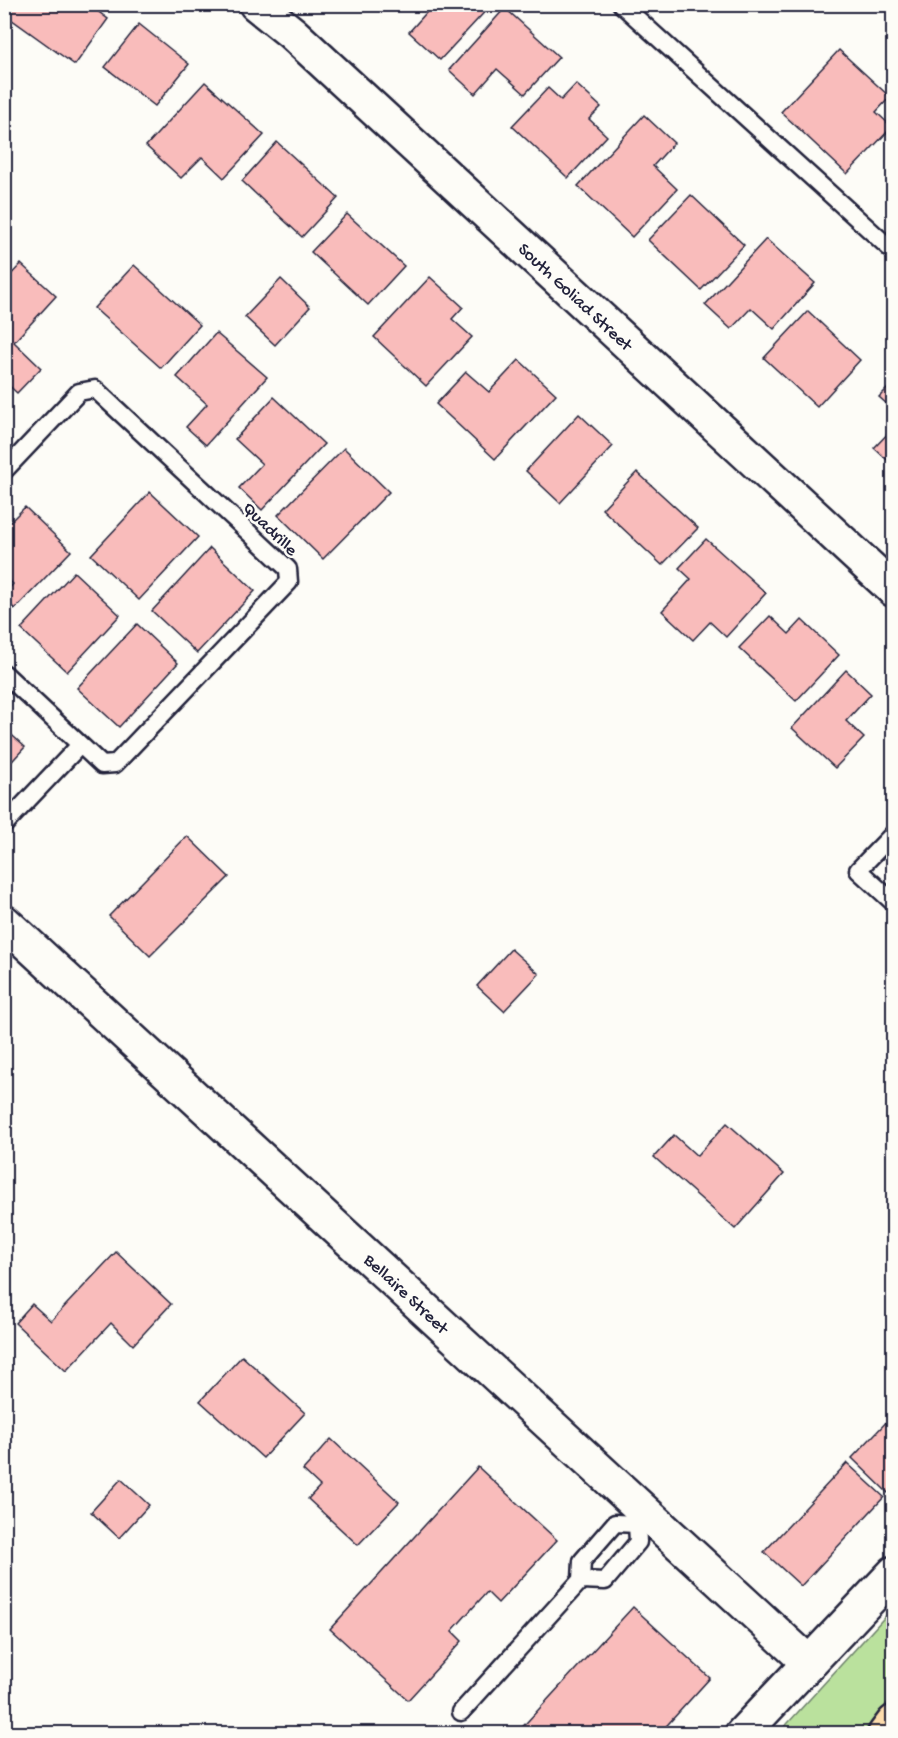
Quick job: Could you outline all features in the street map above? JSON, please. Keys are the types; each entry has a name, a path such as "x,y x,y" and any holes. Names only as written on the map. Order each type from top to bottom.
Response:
{"highway":[{"path":"885,1734 894,1722"}],"street":[{"name":"South Goliad Street","path":"256,4 292,33 894,590"},
{"name":"Bellaire Street","path":"4,922 642,1519 808,1663"},
{"path":"742,1734 894,1573"}],"lane":[{"path":"621,4 894,252"},
{"name":"Quadrille","path":"4,471 79,392 95,389 288,568 289,582 115,764 102,765 4,673"},
{"path":"4,825 80,745"},
{"path":"894,833 858,870 894,903"},
{"path":"461,1712 581,1580 582,1561 615,1523 642,1519 638,1542 605,1581 581,1580"}],"green space":[{"path":"893,1608 893,1696 863,1733 778,1734"}],"building":[{"path":"10,4 88,4 108,19 75,65 4,14"},
{"path":"434,4 492,4 440,60 409,32"},
{"path":"505,8 559,57 525,94 497,69 475,94 449,70"},
{"path":"139,24 189,64 155,106 105,67"},
{"path":"839,50 890,97 876,112 892,127 847,174 781,112"},
{"path":"205,82 264,135 224,178 202,157 181,178 146,146"},
{"path":"576,84 601,107 589,119 607,136 568,178 512,126 548,88 561,100"},
{"path":"644,115 674,143 653,166 677,189 632,237 578,186"},
{"path":"277,142 338,198 302,237 242,181"},
{"path":"691,195 744,245 701,290 648,240"},
{"path":"347,214 404,266 368,305 311,252"},
{"path":"766,239 815,283 774,329 751,308 731,329 705,305"},
{"path":"21,264 56,296 14,342 41,368 17,393 4,381 4,282"},
{"path":"134,265 200,325 161,368 94,308"},
{"path":"430,277 463,307 452,319 472,337 426,386 374,337"},
{"path":"281,279 310,307 275,345 245,317"},
{"path":"808,311 860,360 817,407 764,358"},
{"path":"216,333 267,377 206,445 186,427 207,404 177,377"},
{"path":"519,360 556,394 495,459 436,404 466,372 489,392"},
{"path":"894,382 894,410 879,397"},
{"path":"274,397 324,444 262,510 239,488 262,464 235,439"},
{"path":"579,414 613,446 560,503 526,471"},
{"path":"894,427 894,466 874,448"},
{"path":"344,448 389,492 323,559 278,515"},
{"path":"637,472 698,528 662,565 602,509"},
{"path":"150,492 198,537 139,600 91,555"},
{"path":"25,507 71,551 15,609 4,599 4,594 13,584 4,576 4,528"},
{"path":"706,539 766,593 726,637 710,622 693,640 662,611 691,579 679,568"},
{"path":"210,548 255,591 197,653 152,611"},
{"path":"74,572 120,615 67,672 21,629"},
{"path":"770,616 789,634 802,620 839,655 796,701 739,648"},
{"path":"137,624 178,663 119,727 77,688"},
{"path":"846,670 871,694 846,721 864,738 835,768 792,728"},
{"path":"4,728 25,747 4,770"},
{"path":"187,836 229,877 150,956 109,916"},
{"path":"511,949 539,974 504,1011 477,986"},
{"path":"727,1123 784,1174 735,1229 654,1157 674,1135 697,1156"},
{"path":"116,1252 171,1304 133,1345 111,1323 66,1371 15,1323 32,1304 51,1321"},
{"path":"242,1356 305,1413 263,1458 200,1401"},
{"path":"894,1414 894,1487 888,1493 852,1458"},
{"path":"331,1439 399,1502 358,1545 308,1499 320,1486 303,1470"},
{"path":"847,1463 884,1497 801,1586 764,1552"},
{"path":"478,1467 557,1540 498,1603 487,1592 452,1631 462,1641 408,1700 330,1629"},
{"path":"121,1479 149,1505 119,1538 91,1512"},
{"path":"633,1607 710,1678 659,1734 516,1734"}]}
